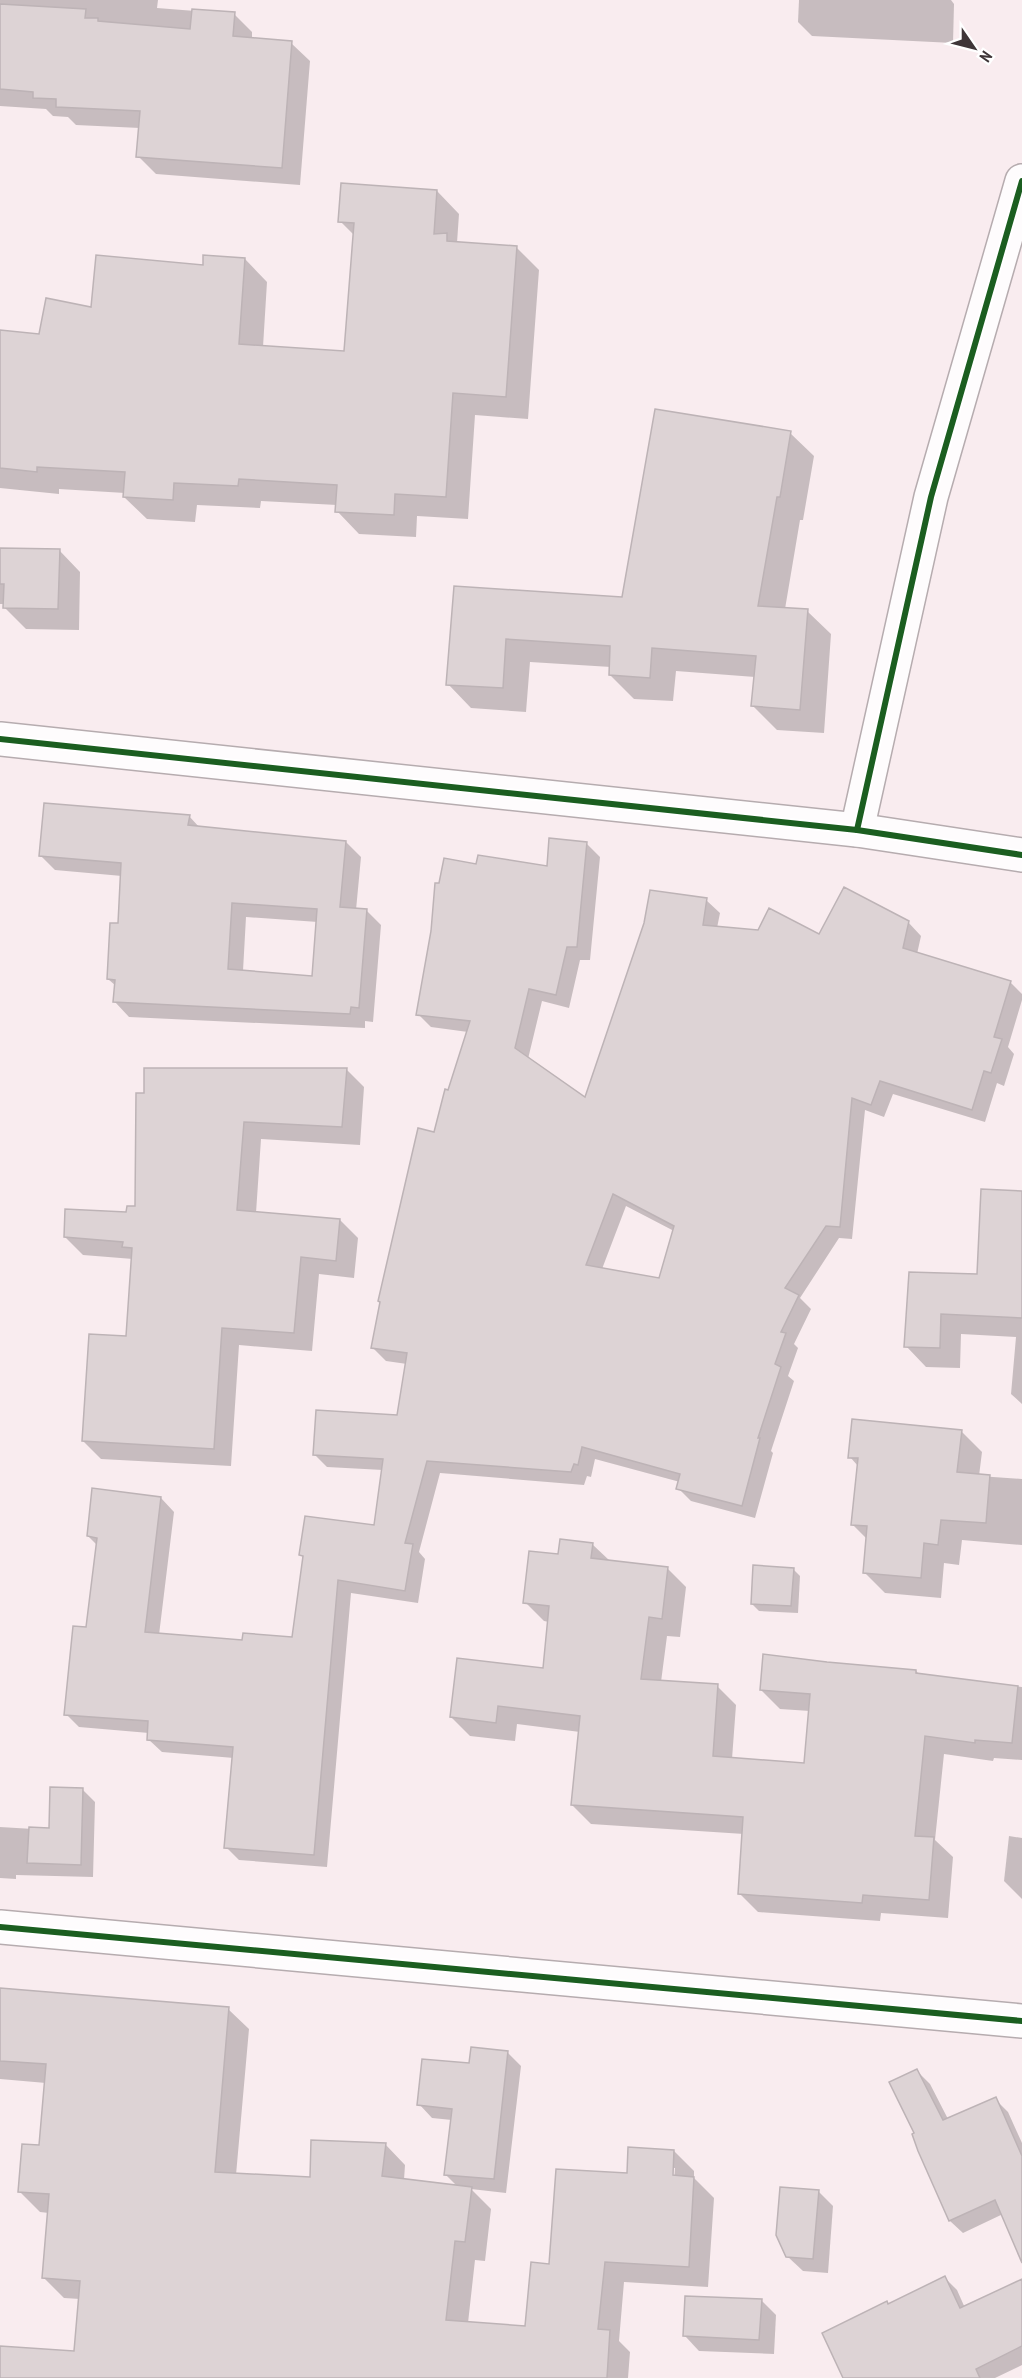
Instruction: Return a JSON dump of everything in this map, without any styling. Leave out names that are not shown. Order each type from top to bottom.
[{"type":"street","points":[[857,830],[931,497],[1022,181]]},
{"type":"street","points":[[0,739],[857,830],[1022,855]]},
{"type":"street","points":[[0,1927],[1022,2021]]},
{"type":"building","points":[[0,4],[86,9],[85,18],[98,18],[98,21],[190,29],[192,9],[235,12],[233,36],[292,41],[282,168],[136,157],[140,111],[56,107],[56,99],[33,98],[33,92],[0,89]]},
{"type":"building","points":[[341,183],[437,190],[434,234],[447,233],[447,241],[517,246],[506,397],[453,393],[446,497],[395,494],[394,515],[335,512],[337,485],[239,479],[238,486],[174,483],[173,500],[123,497],[125,472],[37,467],[37,472],[0,468],[0,330],[39,334],[46,298],[91,307],[96,255],[203,265],[203,255],[245,258],[239,344],[344,351],[354,223],[338,222]]},
{"type":"building","points":[[655,409],[791,431],[758,606],[808,609],[800,710],[751,706],[756,656],[652,648],[650,678],[609,675],[610,646],[506,639],[503,688],[446,685],[454,586],[622,597]]},
{"type":"building","points":[[0,548],[60,549],[58,609],[3,608],[4,584],[0,584]]},
{"type":"building","points":[[44,803],[190,815],[188,825],[346,841],[340,907],[367,909],[359,1008],[351,1007],[350,1014],[113,1002],[115,980],[107,979],[110,923],[118,923],[121,863],[39,856]],"holes":[[[232,903],[317,909],[312,976],[228,969]]]},
{"type":"building","points":[[549,838],[587,842],[577,947],[567,947],[556,995],[529,989],[515,1048],[585,1097],[644,923],[650,890],[707,898],[703,925],[758,930],[769,908],[819,934],[844,887],[909,921],[903,948],[1011,981],[994,1037],[1002,1039],[991,1073],[984,1071],[972,1110],[880,1081],[871,1105],[852,1098],[840,1227],[826,1226],[785,1288],[799,1295],[781,1332],[786,1333],[775,1364],[781,1367],[758,1438],[760,1438],[742,1506],[676,1489],[680,1474],[582,1447],[578,1465],[574,1464],[571,1472],[427,1461],[405,1543],[413,1544],[405,1591],[338,1580],[314,1855],[224,1848],[233,1747],[147,1740],[148,1721],[64,1715],[73,1626],[86,1627],[97,1538],[87,1536],[92,1488],[161,1497],[145,1632],[242,1640],[243,1633],[292,1637],[303,1556],[299,1555],[305,1516],[374,1525],[383,1459],[313,1455],[316,1410],[397,1415],[407,1353],[371,1348],[380,1302],[378,1301],[418,1128],[434,1132],[445,1089],[448,1090],[470,1021],[416,1015],[431,931],[435,883],[439,883],[444,858],[476,864],[478,855],[547,866]],"holes":[[[613,1194],[674,1226],[659,1278],[586,1265]]]},
{"type":"building","points":[[144,1068],[347,1068],[342,1127],[244,1122],[237,1210],[340,1219],[336,1261],[301,1257],[294,1333],[222,1328],[214,1449],[82,1441],[89,1334],[126,1336],[132,1248],[122,1247],[123,1242],[64,1237],[65,1209],[126,1212],[127,1206],[135,1206],[136,1093],[144,1093]]},
{"type":"building","points":[[981,1189],[1022,1191],[1022,1318],[941,1314],[940,1348],[904,1347],[909,1272],[977,1274]]},
{"type":"building","points":[[852,1419],[962,1430],[957,1472],[990,1475],[986,1523],[941,1520],[938,1545],[924,1543],[921,1578],[863,1573],[867,1526],[851,1525],[858,1458],[848,1458]]},
{"type":"building","points":[[560,1539],[593,1543],[591,1558],[668,1567],[662,1619],[649,1617],[641,1679],[718,1684],[713,1756],[804,1763],[810,1694],[760,1690],[763,1654],[916,1670],[916,1673],[1018,1686],[1012,1743],[975,1740],[975,1743],[925,1736],[915,1836],[934,1837],[929,1900],[863,1895],[862,1903],[738,1894],[743,1817],[571,1805],[580,1716],[498,1706],[496,1723],[450,1717],[457,1658],[543,1668],[549,1606],[523,1603],[529,1551],[558,1554]]},
{"type":"building","points":[[753,1565],[794,1568],[791,1606],[751,1604]]},
{"type":"building","points":[[50,1787],[83,1788],[81,1865],[27,1863],[29,1827],[49,1828]]},
{"type":"building","points":[[0,1988],[229,2007],[215,2172],[310,2177],[311,2140],[386,2143],[382,2176],[472,2187],[465,2242],[455,2241],[446,2320],[525,2326],[531,2262],[549,2264],[556,2169],[627,2173],[628,2147],[674,2150],[673,2175],[694,2177],[689,2267],[605,2262],[598,2329],[610,2330],[607,2378],[0,2378],[0,2346],[74,2351],[80,2281],[42,2278],[49,2194],[18,2192],[22,2144],[39,2145],[46,2064],[0,2061]]},
{"type":"building","points":[[471,2047],[508,2051],[494,2179],[444,2175],[452,2109],[417,2105],[422,2059],[469,2063]]},
{"type":"building","points":[[917,2069],[943,2120],[996,2097],[1022,2156],[1022,2263],[995,2200],[949,2221],[918,2151],[912,2134],[914,2133],[889,2082]]},
{"type":"building","points":[[780,2187],[819,2190],[813,2259],[786,2257],[776,2235]]},
{"type":"building","points":[[945,2276],[960,2308],[1022,2279],[1022,2346],[976,2369],[980,2378],[843,2378],[822,2333]]},
{"type":"building","points":[[685,2296],[762,2299],[759,2340],[683,2336]]},
{"type":"cycle path","points":[[857,830],[931,497],[1022,181]]},
{"type":"cycle path","points":[[0,739],[857,830],[1022,855]]},
{"type":"cycle path","points":[[0,1927],[1022,2021]]}]
